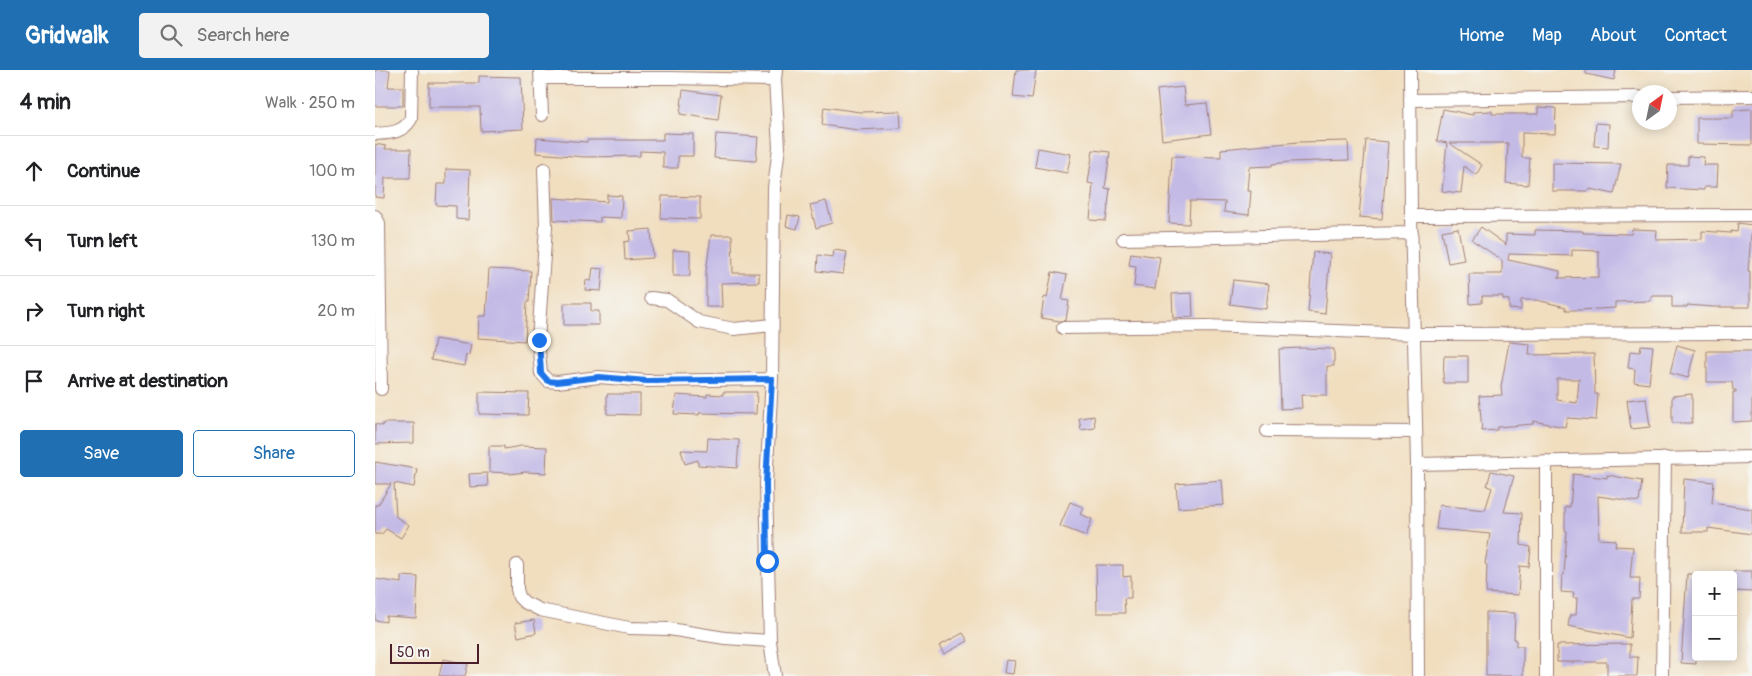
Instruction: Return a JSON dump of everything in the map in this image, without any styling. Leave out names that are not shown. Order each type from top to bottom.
[{"type":"street","points":[[375,134],[397,132],[408,124],[411,119],[412,70]]},
{"type":"street","points":[[1410,70],[1411,216],[1417,464],[1418,676]]},
{"type":"street","points":[[542,115],[540,74],[669,78],[776,75],[779,146],[774,188],[772,379],[766,483],[770,641],[775,676]]},
{"type":"street","points":[[1677,97],[1752,96]]},
{"type":"street","points":[[1411,100],[1632,97]]},
{"type":"street","points":[[544,169],[546,227],[539,340],[541,373],[548,381],[557,382],[599,377],[647,381],[772,379]]},
{"type":"street","points":[[1411,216],[1752,215]]},
{"type":"street","points":[[375,216],[379,223],[381,389]]},
{"type":"street","points":[[1123,239],[1412,233]]},
{"type":"street","points":[[651,298],[667,300],[699,322],[734,329],[772,325]]},
{"type":"street","points":[[1063,328],[1206,326],[1415,334],[1752,333]]},
{"type":"street","points":[[1267,431],[1416,432]]},
{"type":"street","points":[[1417,464],[1752,457]]},
{"type":"street","points":[[1662,676],[1665,458]]},
{"type":"street","points":[[1546,461],[1546,676]]},
{"type":"street","points":[[517,564],[517,590],[519,597],[523,602],[540,610],[629,628],[669,629],[725,638],[770,641]]},
{"type":"building","points":[[375,70],[390,70],[388,87],[403,87],[403,106],[375,106]]},
{"type":"building","points":[[1016,70],[1036,70],[1032,99],[1013,97]]},
{"type":"building","points":[[1586,70],[1616,70],[1614,80],[1586,74]]},
{"type":"building","points":[[479,76],[521,77],[523,129],[481,131],[480,107],[429,107],[429,83],[479,83]]},
{"type":"building","points":[[1183,87],[1185,105],[1207,103],[1211,134],[1162,140],[1157,90]]},
{"type":"building","points":[[683,90],[721,95],[718,120],[680,114]]},
{"type":"building","points":[[824,107],[860,112],[900,111],[901,128],[858,130],[822,125]]},
{"type":"building","points":[[1538,107],[1556,108],[1555,134],[1522,133],[1522,158],[1530,158],[1528,185],[1506,183],[1508,143],[1449,143],[1482,165],[1476,175],[1464,166],[1461,193],[1442,191],[1447,143],[1437,141],[1443,109],[1473,115],[1473,112],[1492,111],[1492,114],[1538,114]]},
{"type":"building","points":[[1752,109],[1752,145],[1697,144],[1697,118],[1733,118],[1733,110]]},
{"type":"building","points":[[1596,123],[1609,124],[1608,147],[1594,146]]},
{"type":"building","points":[[663,133],[693,134],[693,156],[678,156],[678,168],[663,168],[663,152],[640,151],[640,156],[585,157],[536,153],[537,138],[587,142],[587,140],[663,140]]},
{"type":"building","points":[[716,134],[758,137],[756,161],[714,158]]},
{"type":"building","points":[[1366,140],[1388,142],[1382,219],[1359,217]]},
{"type":"building","points":[[1348,141],[1349,160],[1289,162],[1272,164],[1272,166],[1249,167],[1247,191],[1251,191],[1249,215],[1224,212],[1225,202],[1190,201],[1189,224],[1169,223],[1172,156],[1221,157],[1221,149],[1299,142]]},
{"type":"building","points":[[375,144],[386,146],[385,149],[411,149],[410,178],[385,178],[384,198],[375,197]]},
{"type":"building","points":[[1038,148],[1071,154],[1067,173],[1035,167]]},
{"type":"building","points":[[1093,150],[1110,152],[1105,188],[1110,189],[1106,221],[1090,220],[1093,184],[1088,183]]},
{"type":"building","points":[[1688,156],[1704,157],[1703,165],[1718,165],[1717,187],[1704,187],[1704,190],[1667,188],[1668,165],[1688,165]]},
{"type":"building","points":[[1552,163],[1621,164],[1614,194],[1590,189],[1589,191],[1552,191]]},
{"type":"building","points":[[446,169],[470,170],[468,220],[456,219],[456,206],[436,205],[437,184],[446,184]]},
{"type":"building","points":[[607,195],[622,196],[621,218],[600,217],[600,222],[554,220],[553,198],[607,202]]},
{"type":"building","points":[[662,196],[700,197],[700,219],[661,218]]},
{"type":"building","points":[[826,201],[832,223],[816,228],[810,205]]},
{"type":"building","points":[[788,215],[800,217],[797,229],[786,226]]},
{"type":"building","points":[[1738,223],[1752,225],[1748,271],[1750,271],[1750,307],[1687,305],[1687,307],[1672,307],[1672,296],[1651,296],[1651,301],[1615,302],[1615,308],[1579,310],[1566,310],[1566,307],[1536,300],[1521,300],[1521,310],[1509,309],[1509,300],[1503,299],[1503,296],[1482,296],[1482,303],[1470,304],[1469,274],[1502,274],[1502,260],[1472,240],[1481,227],[1506,245],[1506,234],[1535,235],[1535,230],[1631,234],[1632,229],[1657,230],[1656,240],[1702,239],[1702,231],[1737,232]],"holes":[[[1572,250],[1599,251],[1599,277],[1559,278],[1560,271],[1508,260],[1509,254],[1572,256]]]},
{"type":"building","points":[[1458,228],[1464,260],[1448,263],[1442,231]]},
{"type":"building","points":[[651,229],[653,258],[625,260],[624,242],[630,241],[629,231]]},
{"type":"building","points":[[711,235],[732,235],[733,273],[759,273],[759,282],[721,283],[722,307],[706,307],[706,272]]},
{"type":"building","points":[[673,250],[690,251],[690,276],[673,276]]},
{"type":"building","points":[[834,250],[847,252],[843,274],[817,271],[818,255],[833,257]]},
{"type":"building","points":[[1313,252],[1330,254],[1325,314],[1308,312]]},
{"type":"building","points":[[1131,253],[1160,257],[1155,289],[1134,286],[1136,266],[1129,265]]},
{"type":"building","points":[[593,268],[603,269],[601,291],[585,290],[586,280],[591,281]]},
{"type":"building","points":[[489,269],[531,271],[525,341],[478,338],[479,316],[486,316]]},
{"type":"building","points":[[1052,272],[1067,275],[1062,300],[1069,301],[1066,320],[1041,318],[1044,297],[1047,298]]},
{"type":"building","points":[[1233,280],[1269,284],[1266,309],[1230,304]]},
{"type":"building","points":[[1192,293],[1193,317],[1173,318],[1172,294]]},
{"type":"building","points":[[564,303],[591,303],[591,311],[599,311],[599,325],[564,325]]},
{"type":"building","points":[[435,339],[471,345],[469,355],[466,355],[464,366],[431,360]]},
{"type":"building","points":[[1509,342],[1530,344],[1529,355],[1594,354],[1595,394],[1598,394],[1596,420],[1567,418],[1565,427],[1533,421],[1533,424],[1497,427],[1497,430],[1482,431],[1479,396],[1502,395],[1501,387]],"holes":[[[1557,379],[1579,379],[1577,403],[1557,400]]]},
{"type":"building","points":[[1641,345],[1653,346],[1649,384],[1634,382],[1635,369],[1628,368],[1630,351],[1640,352]]},
{"type":"building","points":[[1677,345],[1695,350],[1688,378],[1670,373]]},
{"type":"building","points":[[1279,349],[1334,349],[1334,366],[1327,366],[1327,395],[1301,395],[1302,408],[1281,409]]},
{"type":"building","points":[[1707,351],[1752,351],[1752,421],[1733,422],[1733,392],[1736,392],[1736,390],[1733,390],[1732,382],[1707,382]]},
{"type":"building","points":[[1444,356],[1468,356],[1468,383],[1443,383]]},
{"type":"building","points":[[479,392],[529,393],[528,415],[479,414]]},
{"type":"building","points":[[723,392],[757,392],[756,414],[674,414],[676,395],[707,397],[707,394],[723,395]]},
{"type":"building","points":[[607,394],[640,394],[640,415],[607,414]]},
{"type":"building","points":[[1692,394],[1692,423],[1672,423],[1672,396]]},
{"type":"building","points":[[1646,398],[1650,427],[1631,429],[1627,400]]},
{"type":"building","points":[[1094,416],[1095,428],[1081,430],[1079,418]]},
{"type":"building","points":[[383,423],[414,423],[414,443],[375,444],[375,424],[383,426]]},
{"type":"building","points":[[708,438],[739,440],[737,468],[698,465],[698,460],[685,464],[681,450],[707,451]]},
{"type":"building","points":[[489,446],[504,446],[504,449],[521,446],[547,447],[546,473],[525,472],[510,474],[489,472]]},
{"type":"building","points":[[375,462],[417,469],[414,487],[394,483],[396,517],[409,525],[401,538],[386,529],[382,534],[375,534],[375,505],[378,505],[391,484],[375,484]]},
{"type":"building","points":[[1491,471],[1514,476],[1504,512],[1522,513],[1521,545],[1531,547],[1529,567],[1520,566],[1518,595],[1486,593],[1487,565],[1485,564],[1490,534],[1436,529],[1439,505],[1485,510],[1492,488],[1487,486]]},
{"type":"building","points":[[487,473],[488,486],[470,487],[469,474]]},
{"type":"building","points":[[1573,474],[1607,478],[1607,475],[1642,481],[1639,502],[1598,496],[1599,539],[1616,540],[1615,546],[1633,547],[1630,578],[1640,578],[1639,599],[1632,599],[1630,638],[1568,626],[1570,615],[1576,615],[1577,598],[1573,598],[1574,593],[1561,592],[1567,531],[1565,531],[1565,507],[1570,507]]},
{"type":"building","points":[[1684,479],[1714,482],[1712,503],[1752,509],[1752,534],[1708,528],[1708,532],[1682,532]]},
{"type":"building","points":[[1222,480],[1224,505],[1178,508],[1176,484]]},
{"type":"building","points":[[1070,502],[1083,507],[1080,514],[1092,519],[1086,536],[1060,526]]},
{"type":"building","points":[[1096,565],[1123,565],[1123,577],[1131,576],[1131,598],[1124,598],[1125,613],[1097,613]]},
{"type":"building","points":[[1737,571],[1752,571],[1752,592],[1737,591]]},
{"type":"building","points":[[1687,574],[1692,574],[1692,661],[1696,661],[1696,664],[1681,663]]},
{"type":"building","points":[[401,576],[418,577],[416,618],[386,616],[386,622],[375,620],[375,579],[401,583]]},
{"type":"building","points":[[1486,612],[1515,613],[1514,639],[1516,639],[1516,646],[1523,646],[1523,676],[1486,676]]},
{"type":"building","points":[[534,620],[536,633],[518,637],[515,623]]},
{"type":"building","points":[[963,633],[968,641],[944,654],[939,646]]},
{"type":"building","points":[[1630,644],[1630,657],[1638,657],[1637,676],[1607,676],[1607,662],[1557,662],[1557,645]]},
{"type":"building","points":[[443,659],[468,664],[465,676],[439,676]]},
{"type":"building","points":[[1006,660],[1015,661],[1013,674],[1004,673]]},
{"type":"route","points":[[539,340],[541,373],[548,381],[557,382],[599,377],[647,381],[772,379],[766,483],[767,561]]}]
